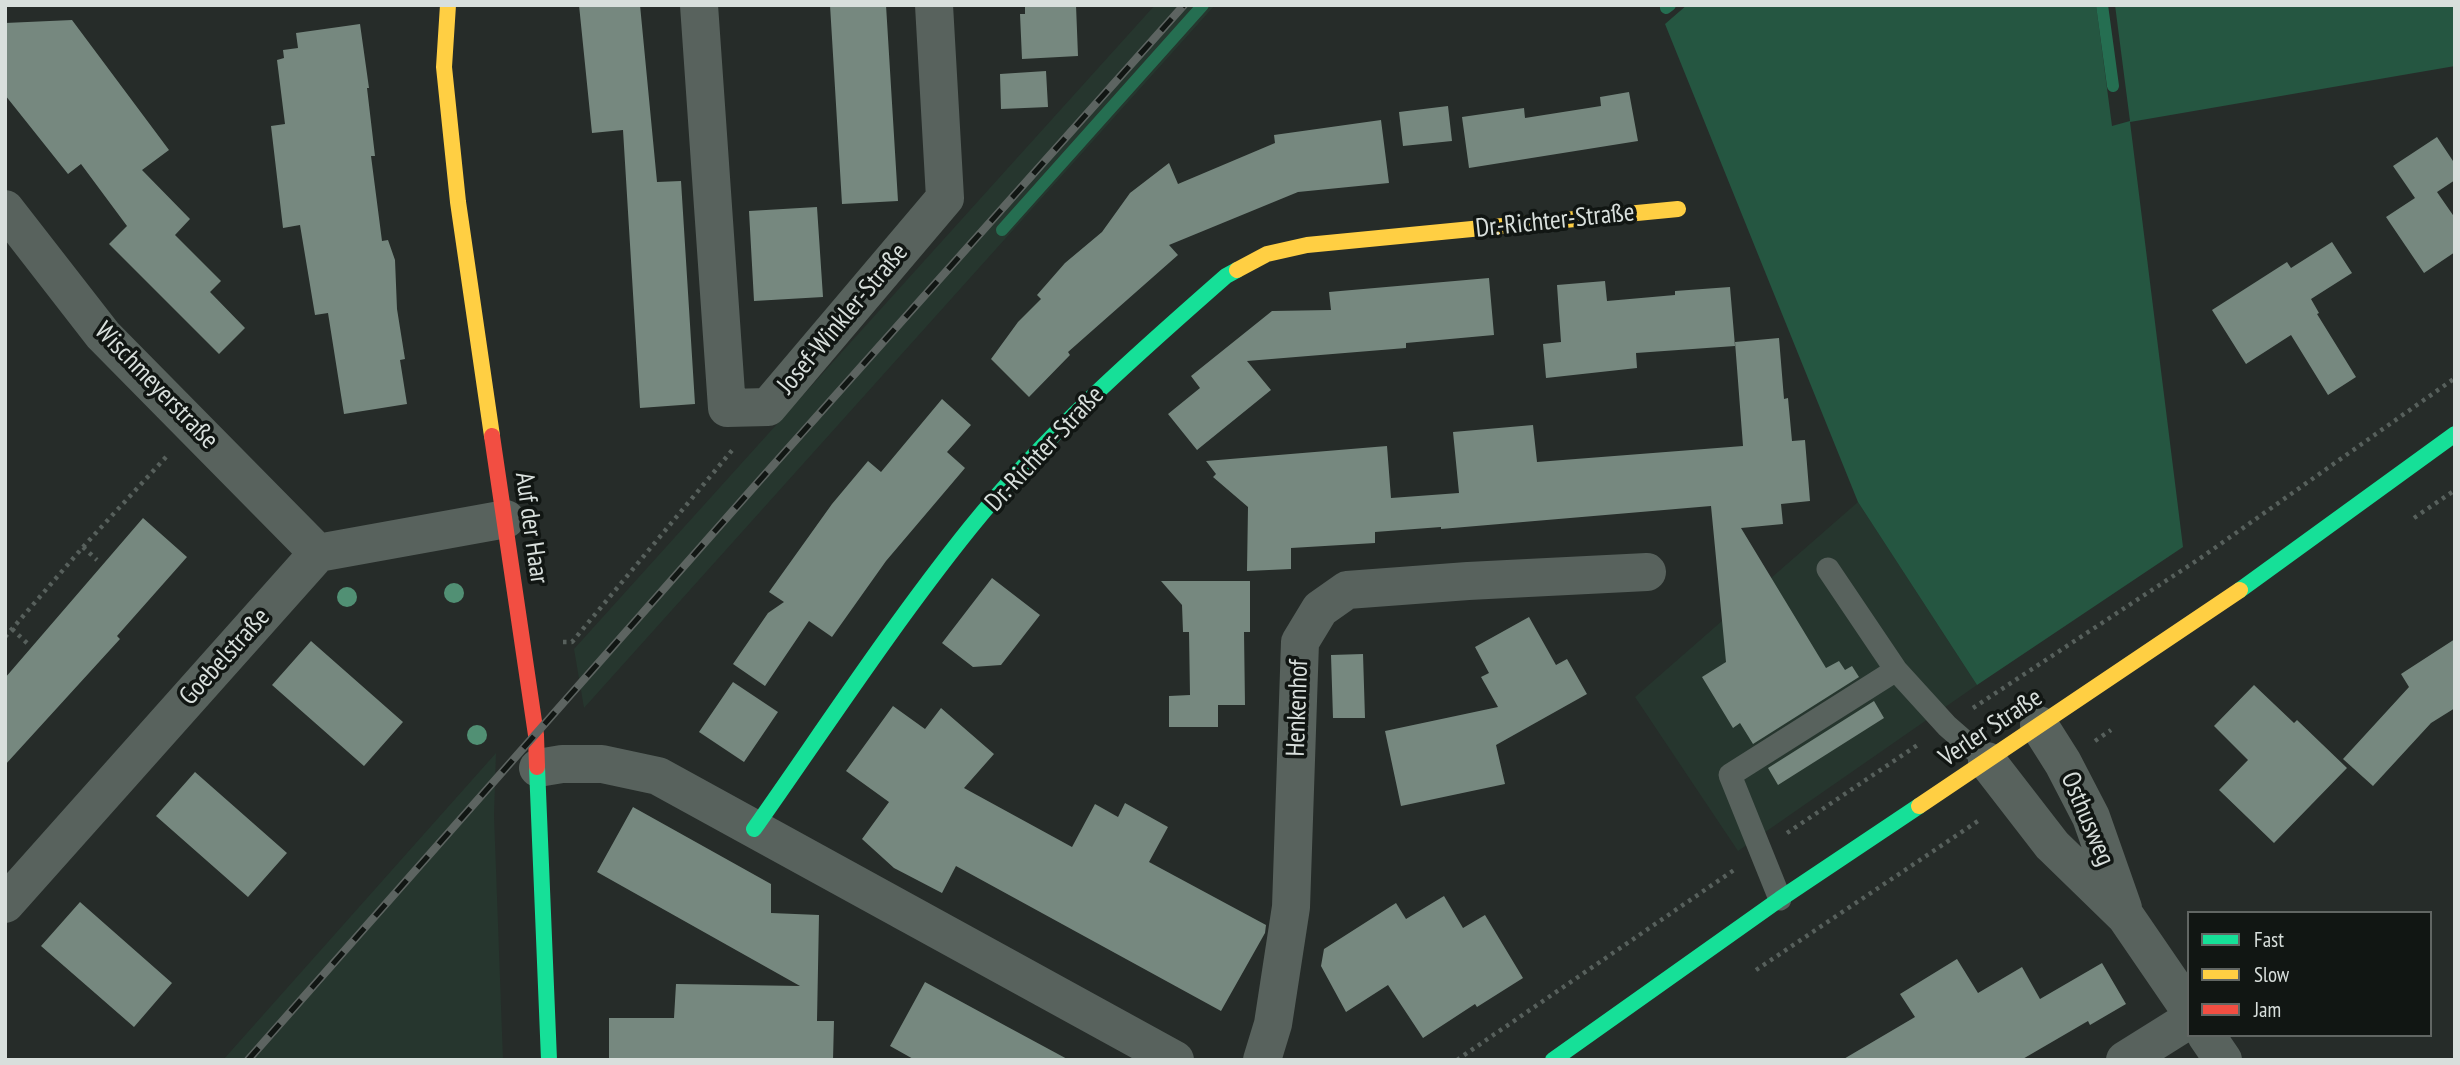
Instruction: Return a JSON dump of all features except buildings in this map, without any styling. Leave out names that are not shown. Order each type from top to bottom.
[{"type":"street","name":"Auf der Haar","points":[[448,5],[444,67],[458,202],[536,735],[549,1060]]},
{"type":"street","name":"Josef-Winkler-Straße","points":[[699,5],[727,408],[768,407],[945,198],[934,5]]},
{"type":"street","name":"Wischmeyerstraße","points":[[5,209],[103,335],[318,553]]},
{"type":"street","name":"Dr.-Richter-Straße","points":[[754,830],[893,630],[971,527],[1063,425],[1226,275],[1267,254],[1307,245],[1678,209]]},
{"type":"street","name":"Verler Straße","points":[[1553,1060],[1780,899],[2270,570],[2455,433]]},
{"type":"street","points":[[318,553],[506,520]]},
{"type":"street","name":"Goebelstraße","points":[[5,904],[318,553]]},
{"type":"street","name":"Henkenhof","points":[[1262,1060],[1273,1024],[1291,907],[1300,642],[1320,609],[1347,590],[1647,572]]},
{"type":"street","name":"Osthusweg","points":[[2039,725],[2067,770],[2091,817],[2126,917]]},
{"type":"street","name":"Osthusweg","points":[[1987,761],[2052,845],[2126,917],[2187,1006]]},
{"type":"street","points":[[538,768],[562,764],[601,764],[658,776],[1175,1060]]},
{"type":"street","points":[[2126,1060],[2187,1021]]},
{"type":"street","points":[[2207,1037],[2223,1060]]},
{"type":"lane","points":[[1828,569],[1896,670],[1947,726],[1987,761]]},
{"type":"lane","points":[[1780,899],[1730,775],[1896,670]]},
{"type":"path","points":[[560,643],[572,642],[768,407]]},
{"type":"path","points":[[5,637],[83,547],[194,427]]},
{"type":"path","points":[[83,547],[97,560]]},
{"type":"path","points":[[12,629],[27,643]]},
{"type":"shaded area","points":[[1155,5],[1215,5],[584,708],[574,649]]},
{"type":"shaded area","points":[[1858,502],[1977,685],[1738,851],[1635,697]]},
{"type":"shaded area","points":[[496,753],[494,815],[503,1060],[223,1060]]},
{"type":"green space","points":[[1687,5],[2096,5],[2112,126],[2130,121],[2115,5],[2455,5],[2455,66],[2130,122],[2183,547],[1977,685],[1858,502],[1665,24]]},
{"type":"waterway","points":[[1002,230],[1203,5]]},
{"type":"waterway","points":[[1666,8],[1670,5]]},
{"type":"waterway","points":[[2102,5],[2113,86]]},
{"type":"railway","points":[[248,1060],[1184,5]]},
{"type":"traffic: fast","points":[[754,829],[914,601],[999,494],[1092,397],[1226,276],[1237,270]]},
{"type":"traffic: fast","points":[[2240,590],[2455,434]]},
{"type":"traffic: fast","points":[[537,767],[549,1060]]},
{"type":"traffic: fast","points":[[1553,1060],[1780,899],[1919,806]]},
{"type":"traffic: slow","points":[[448,5],[444,67],[458,202],[492,436]]},
{"type":"traffic: slow","points":[[1237,270],[1267,254],[1307,245],[1678,209]]},
{"type":"traffic: slow","points":[[1919,806],[2240,590]]},
{"type":"traffic: jam","points":[[492,436],[536,735],[537,767]]}]
